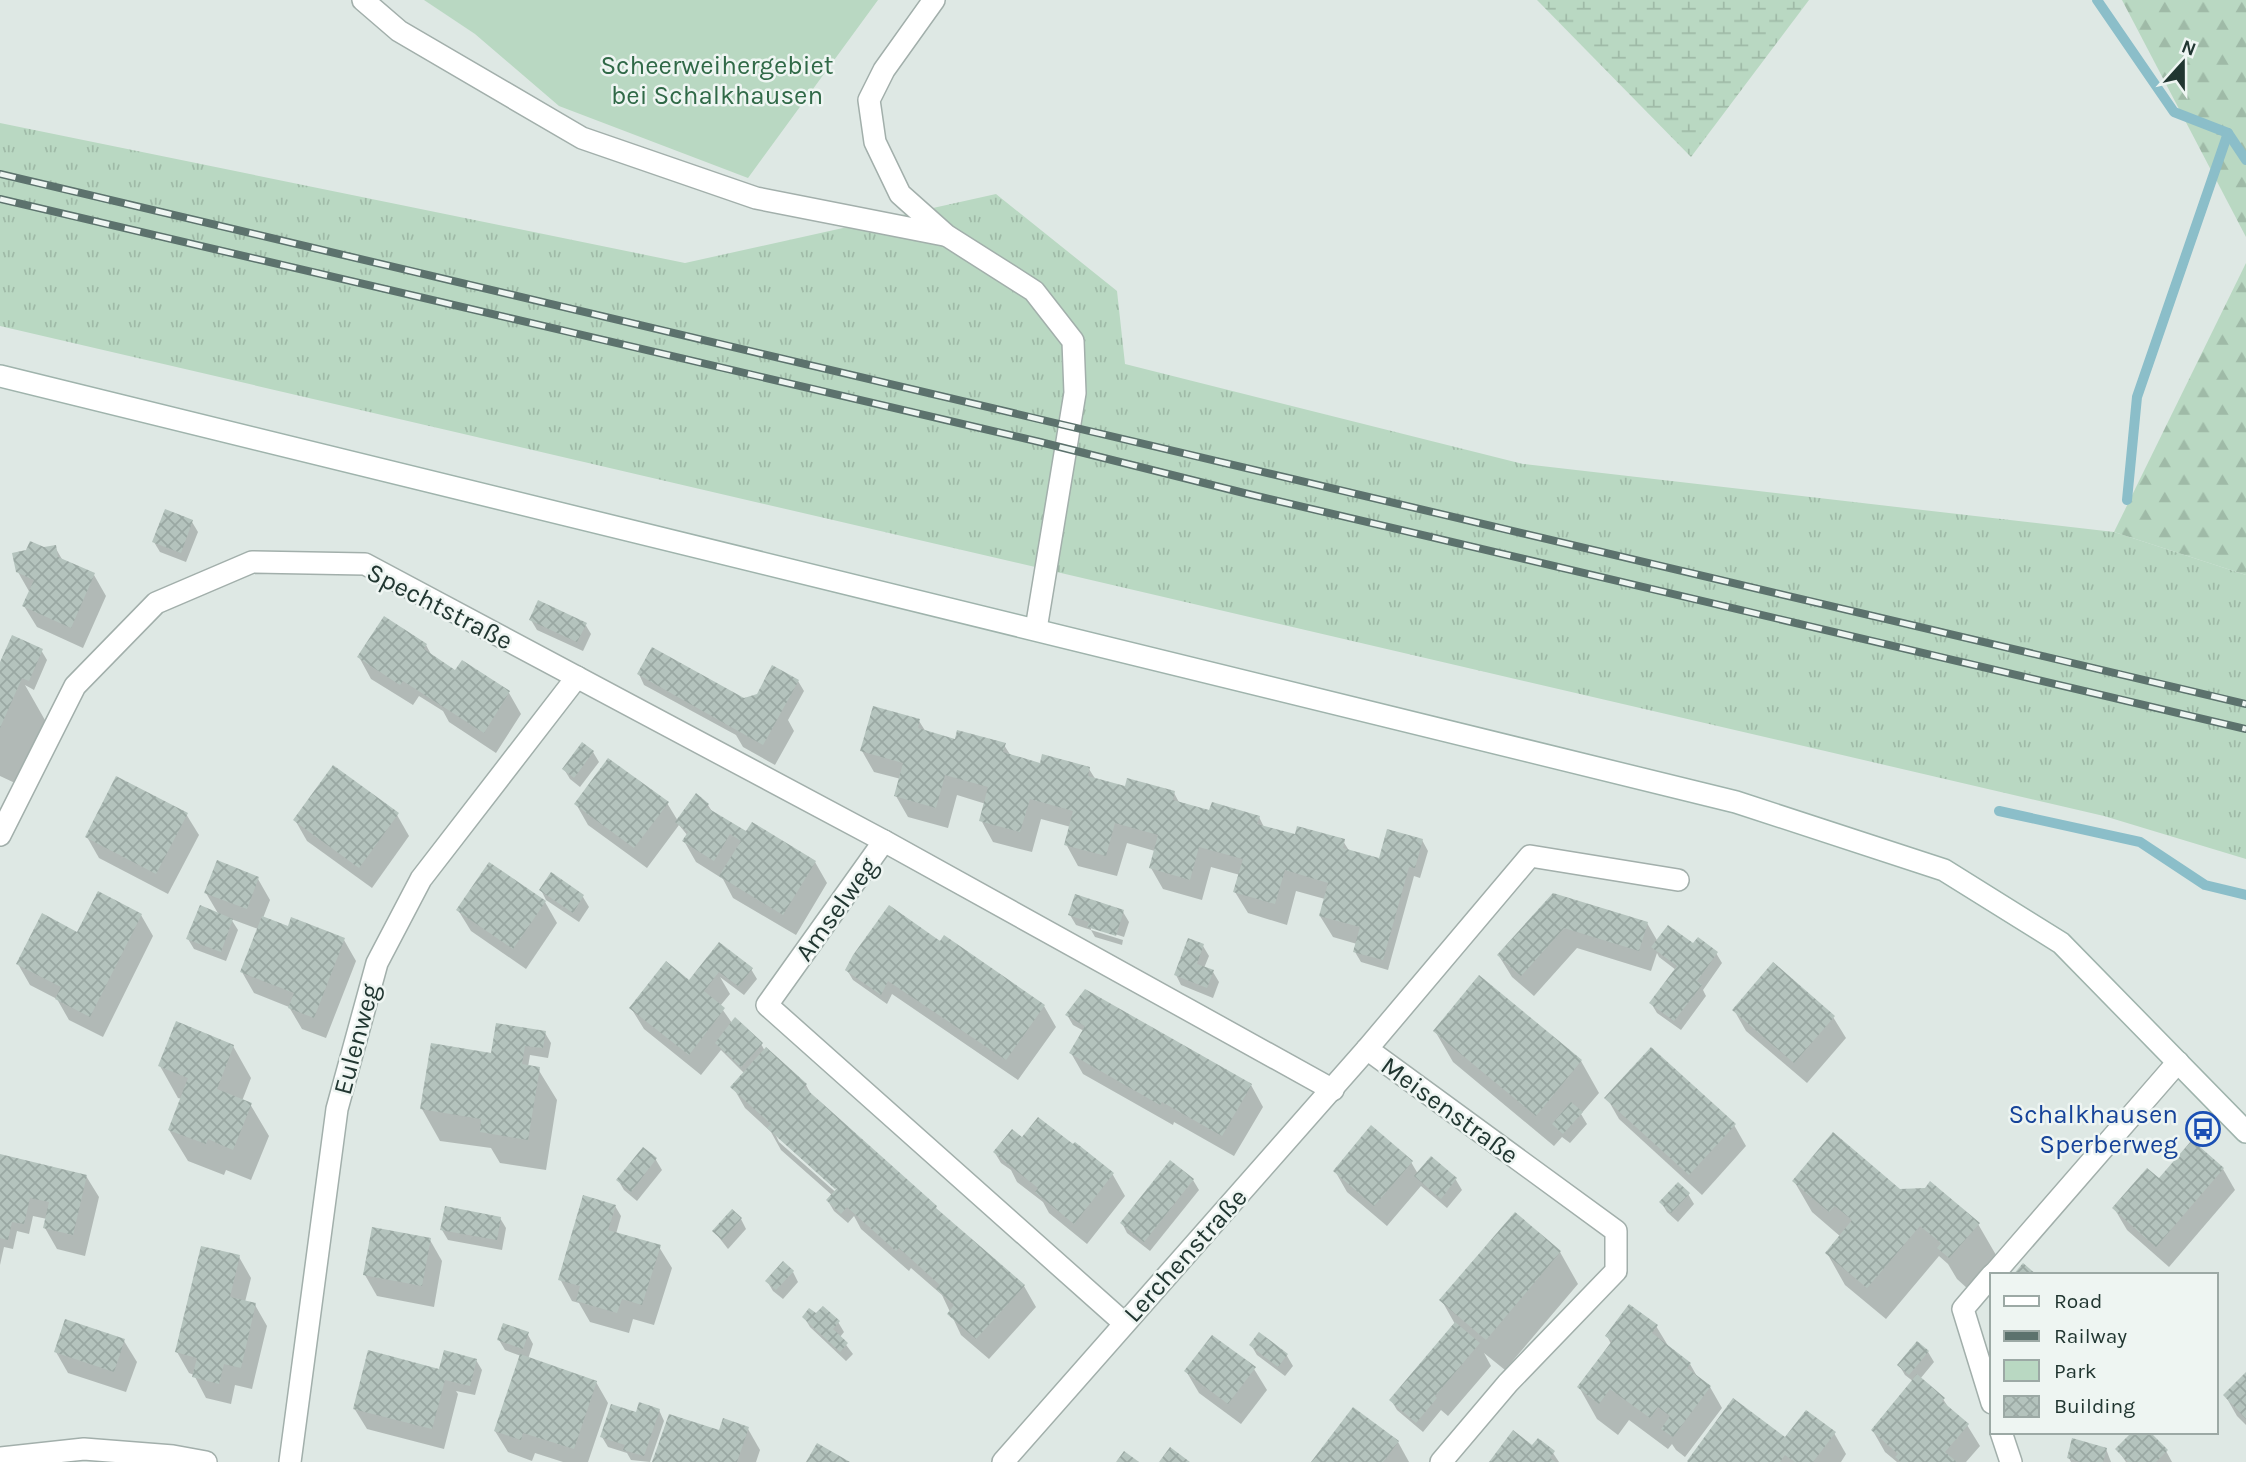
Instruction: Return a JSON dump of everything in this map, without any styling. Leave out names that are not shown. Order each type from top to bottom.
[{"type":"street","points":[[363,0],[398,31],[582,138],[756,198],[946,235]]},
{"type":"street","points":[[934,0],[884,70],[869,100],[875,142],[900,194],[946,235],[1034,291],[1073,341],[1075,393],[1036,629]]},
{"type":"street","points":[[0,376],[1736,802],[1944,870],[2061,943],[2246,1132]]},
{"type":"street","name":"Spechtstraße","points":[[0,835],[75,686],[156,603],[253,562],[365,564],[884,841]]},
{"type":"street","name":"Eulenweg","points":[[290,1462],[337,1109],[377,963],[421,879],[578,677]]},
{"type":"street","name":"Amselweg","points":[[1124,1323],[767,1005],[884,841],[1333,1090]]},
{"type":"street","name":"Meisenstraße","points":[[1441,1462],[1508,1383],[1616,1271],[1616,1231],[1367,1049],[1530,856],[1678,880]]},
{"type":"street","name":"Lerchenstraße","points":[[1003,1462],[1367,1049]]},
{"type":"street","points":[[1994,1273],[2178,1062]]},
{"type":"street","points":[[1990,1277],[1963,1309],[1990,1397]]},
{"type":"street","points":[[2002,1434],[2011,1462]]},
{"type":"street","points":[[0,1458],[83,1449],[173,1456],[206,1462]]},
{"type":"green space","name":"Scheerweihergebiet bei Schalkhausen","points":[[424,0],[878,0],[748,178],[559,106],[475,34]]},
{"type":"green space","points":[[1537,0],[1809,0],[1691,157]]},
{"type":"green space","points":[[2122,0],[2246,0],[2246,237]]},
{"type":"green space","points":[[0,123],[685,263],[996,194],[1117,291],[1125,364],[1523,464],[2114,532],[2246,575],[2246,859],[2104,816],[0,326]]},
{"type":"green space","points":[[2246,263],[2246,575],[2114,532]]},
{"type":"building","points":[[165,509],[193,520],[181,553],[152,542]]},
{"type":"building","points":[[30,541],[44,547],[56,545],[58,557],[95,573],[71,628],[22,606],[34,580],[16,572],[12,553],[26,550]]},
{"type":"building","points":[[538,600],[587,623],[577,642],[529,620]]},
{"type":"building","points":[[384,616],[427,644],[424,649],[455,670],[462,660],[510,691],[484,733],[403,681],[400,685],[357,657]]},
{"type":"building","points":[[12,635],[43,649],[29,681],[22,678],[0,728],[0,662]]},
{"type":"building","points":[[652,647],[744,698],[757,694],[772,665],[799,680],[763,745],[637,674]]},
{"type":"building","points":[[873,706],[920,719],[918,728],[955,739],[957,730],[1006,743],[1003,752],[1040,763],[1042,754],[1090,767],[1088,776],[1125,786],[1127,778],[1175,791],[1173,800],[1209,810],[1212,802],[1260,816],[1257,824],[1295,834],[1297,826],[1345,839],[1343,848],[1379,858],[1387,829],[1423,839],[1415,868],[1409,867],[1383,960],[1353,952],[1360,927],[1319,916],[1328,883],[1285,870],[1275,904],[1233,892],[1243,859],[1199,847],[1190,880],[1149,868],[1158,835],[1115,823],[1106,856],[1064,845],[1073,811],[1030,799],[1020,832],[979,821],[988,787],[945,775],[936,808],[894,796],[903,763],[860,751]]},
{"type":"building","points":[[582,742],[594,751],[574,778],[562,769]]},
{"type":"building","points":[[608,758],[669,802],[634,848],[574,804]]},
{"type":"building","points":[[333,765],[399,813],[359,868],[293,820]]},
{"type":"building","points":[[116,776],[188,813],[156,874],[85,837]]},
{"type":"building","points":[[696,793],[709,804],[706,807],[746,831],[752,822],[816,861],[783,915],[719,876],[741,841],[730,834],[714,861],[682,841],[688,832],[675,822]]},
{"type":"building","points":[[217,860],[259,877],[247,909],[204,893]]},
{"type":"building","points":[[489,862],[546,901],[513,949],[456,910]]},
{"type":"building","points":[[551,872],[584,895],[573,913],[539,890]]},
{"type":"building","points":[[98,891],[142,914],[90,1017],[55,999],[61,987],[16,964],[42,913],[77,932]]},
{"type":"building","points":[[1553,893],[1648,922],[1639,951],[1564,928],[1521,976],[1497,955]]},
{"type":"building","points":[[1075,894],[1124,910],[1116,936],[1087,927],[1089,922],[1068,915]]},
{"type":"building","points":[[200,905],[233,919],[221,952],[186,939]]},
{"type":"building","points":[[889,905],[940,941],[944,935],[1045,1005],[1006,1060],[888,981],[881,995],[845,970]]},
{"type":"building","points":[[262,916],[288,926],[291,917],[345,938],[314,1018],[288,1008],[294,993],[240,972]]},
{"type":"building","points":[[1668,925],[1693,943],[1698,937],[1718,952],[1697,981],[1702,985],[1674,1021],[1649,1003],[1677,966],[1651,947]]},
{"type":"building","points":[[1188,938],[1204,944],[1197,964],[1214,970],[1207,988],[1174,975]]},
{"type":"building","points":[[719,942],[753,968],[738,986],[719,972],[704,991],[725,1008],[689,1055],[629,1008],[666,961],[689,980]]},
{"type":"building","points":[[1773,962],[1835,1016],[1794,1063],[1732,1010]]},
{"type":"building","points":[[1479,975],[1582,1060],[1536,1116],[1433,1031]]},
{"type":"building","points":[[1085,989],[1252,1084],[1222,1136],[1162,1102],[1160,1105],[1069,1053],[1085,1026],[1065,1015]]},
{"type":"building","points":[[735,1017],[763,1043],[741,1067],[715,1043]]},
{"type":"building","points":[[176,1021],[234,1045],[217,1089],[252,1103],[233,1150],[208,1139],[206,1144],[168,1130],[188,1078],[158,1066]]},
{"type":"building","points":[[496,1023],[546,1031],[543,1048],[525,1046],[522,1064],[540,1067],[528,1140],[480,1132],[481,1119],[420,1109],[431,1043],[491,1053]]},
{"type":"building","points":[[766,1047],[807,1084],[804,1087],[1025,1285],[976,1339],[947,1314],[954,1305],[936,1289],[940,1285],[899,1248],[896,1251],[847,1207],[841,1214],[826,1200],[838,1187],[835,1189],[767,1128],[771,1124],[730,1087]]},
{"type":"building","points":[[1651,1047],[1736,1124],[1689,1175],[1604,1098]]},
{"type":"building","points":[[1571,1102],[1583,1112],[1563,1134],[1552,1124]]},
{"type":"building","points":[[1038,1117],[1114,1173],[1074,1224],[1035,1192],[1038,1188],[993,1152],[1012,1129],[1022,1137]]},
{"type":"building","points":[[1371,1125],[1413,1161],[1374,1206],[1333,1171]]},
{"type":"building","points":[[1833,1132],[1900,1189],[1925,1188],[1930,1181],[1980,1223],[1949,1258],[1937,1248],[1941,1243],[1920,1226],[1867,1288],[1825,1253],[1852,1220],[1835,1206],[1829,1212],[1792,1181]]},
{"type":"building","points":[[2192,1140],[2224,1168],[2156,1247],[2112,1208],[2147,1168],[2159,1178]]},
{"type":"building","points":[[643,1147],[657,1158],[631,1192],[616,1180]]},
{"type":"building","points":[[0,1154],[87,1175],[73,1235],[43,1228],[49,1202],[30,1198],[24,1224],[12,1222],[8,1240],[0,1238]]},
{"type":"building","points":[[1431,1156],[1457,1178],[1441,1199],[1414,1176]]},
{"type":"building","points":[[1170,1160],[1194,1179],[1144,1242],[1120,1223]]},
{"type":"building","points":[[1678,1182],[1690,1193],[1671,1213],[1659,1202]]},
{"type":"building","points":[[583,1195],[616,1205],[608,1230],[661,1245],[642,1305],[622,1299],[617,1313],[576,1301],[580,1286],[558,1280]]},
{"type":"building","points":[[445,1206],[501,1217],[497,1240],[440,1230]]},
{"type":"building","points":[[732,1209],[742,1218],[722,1240],[712,1231]]},
{"type":"building","points":[[1515,1212],[1561,1251],[1486,1340],[1439,1300]]},
{"type":"building","points":[[372,1227],[431,1238],[422,1286],[363,1275]]},
{"type":"building","points":[[201,1246],[240,1255],[230,1297],[256,1303],[241,1368],[224,1364],[219,1384],[192,1377],[197,1358],[175,1352]]},
{"type":"building","points":[[783,1261],[794,1271],[776,1290],[765,1281]]},
{"type":"building","points":[[2023,1263],[2035,1273],[2015,1273]]},
{"type":"building","points":[[1629,1304],[1658,1325],[1652,1333],[1691,1363],[1687,1368],[1711,1386],[1673,1437],[1661,1429],[1670,1416],[1658,1407],[1650,1418],[1610,1389],[1599,1404],[1577,1387],[1612,1341],[1605,1336]]},
{"type":"building","points":[[823,1306],[840,1321],[833,1329],[848,1343],[840,1352],[802,1317],[809,1308],[816,1313]]},
{"type":"building","points":[[65,1319],[125,1339],[114,1372],[54,1352]]},
{"type":"building","points":[[1455,1322],[1480,1343],[1416,1423],[1389,1400]]},
{"type":"building","points":[[503,1323],[529,1332],[523,1349],[497,1340]]},
{"type":"building","points":[[1259,1332],[1288,1354],[1278,1367],[1249,1345]]},
{"type":"building","points":[[1212,1335],[1256,1367],[1228,1404],[1184,1371]]},
{"type":"building","points":[[1917,1341],[1929,1351],[1909,1375],[1897,1365]]},
{"type":"building","points":[[368,1350],[439,1369],[444,1350],[477,1359],[470,1386],[445,1380],[432,1429],[353,1409]]},
{"type":"building","points":[[520,1354],[597,1381],[574,1449],[523,1433],[521,1440],[494,1431]]},
{"type":"building","points":[[2246,1372],[2246,1419],[2223,1395]]},
{"type":"building","points":[[1917,1374],[1945,1398],[1942,1401],[1969,1424],[1945,1452],[1957,1462],[1901,1462],[1895,1457],[1898,1454],[1871,1430]]},
{"type":"building","points":[[1733,1398],[1785,1437],[1806,1410],[1836,1432],[1813,1462],[1795,1462],[1785,1455],[1780,1462],[1688,1462]]},
{"type":"building","points":[[639,1402],[660,1409],[644,1456],[623,1450],[625,1445],[600,1437],[611,1404],[636,1412]]},
{"type":"building","points":[[1353,1407],[1399,1441],[1383,1462],[1311,1462]]},
{"type":"building","points":[[669,1414],[719,1430],[723,1418],[749,1427],[737,1462],[652,1462]]},
{"type":"building","points":[[1513,1430],[1532,1445],[1538,1438],[1555,1451],[1550,1458],[1556,1462],[1489,1462]]},
{"type":"building","points":[[2130,1434],[2152,1434],[2168,1450],[2156,1462],[2128,1462],[2115,1449]]},
{"type":"building","points":[[2072,1438],[2107,1448],[2103,1462],[2080,1462],[2067,1458]]},
{"type":"building","points":[[817,1443],[850,1462],[806,1462]]},
{"type":"building","points":[[1170,1447],[1190,1462],[1159,1462]]},
{"type":"building","points":[[1124,1451],[1139,1462],[1116,1462]]},
{"type":"waterway","points":[[2097,0],[2174,112],[2228,133],[2246,160]]},
{"type":"waterway","points":[[2127,500],[2137,397],[2228,133]]},
{"type":"waterway","points":[[1999,811],[2140,842],[2205,885],[2246,895]]},
{"type":"railway","points":[[0,174],[2246,704]]},
{"type":"railway","points":[[0,199],[1040,442],[1244,493],[2246,729]]},
{"type":"place","name":"Schalkhausen Sperberweg","points":[[2203,1129]]}]
